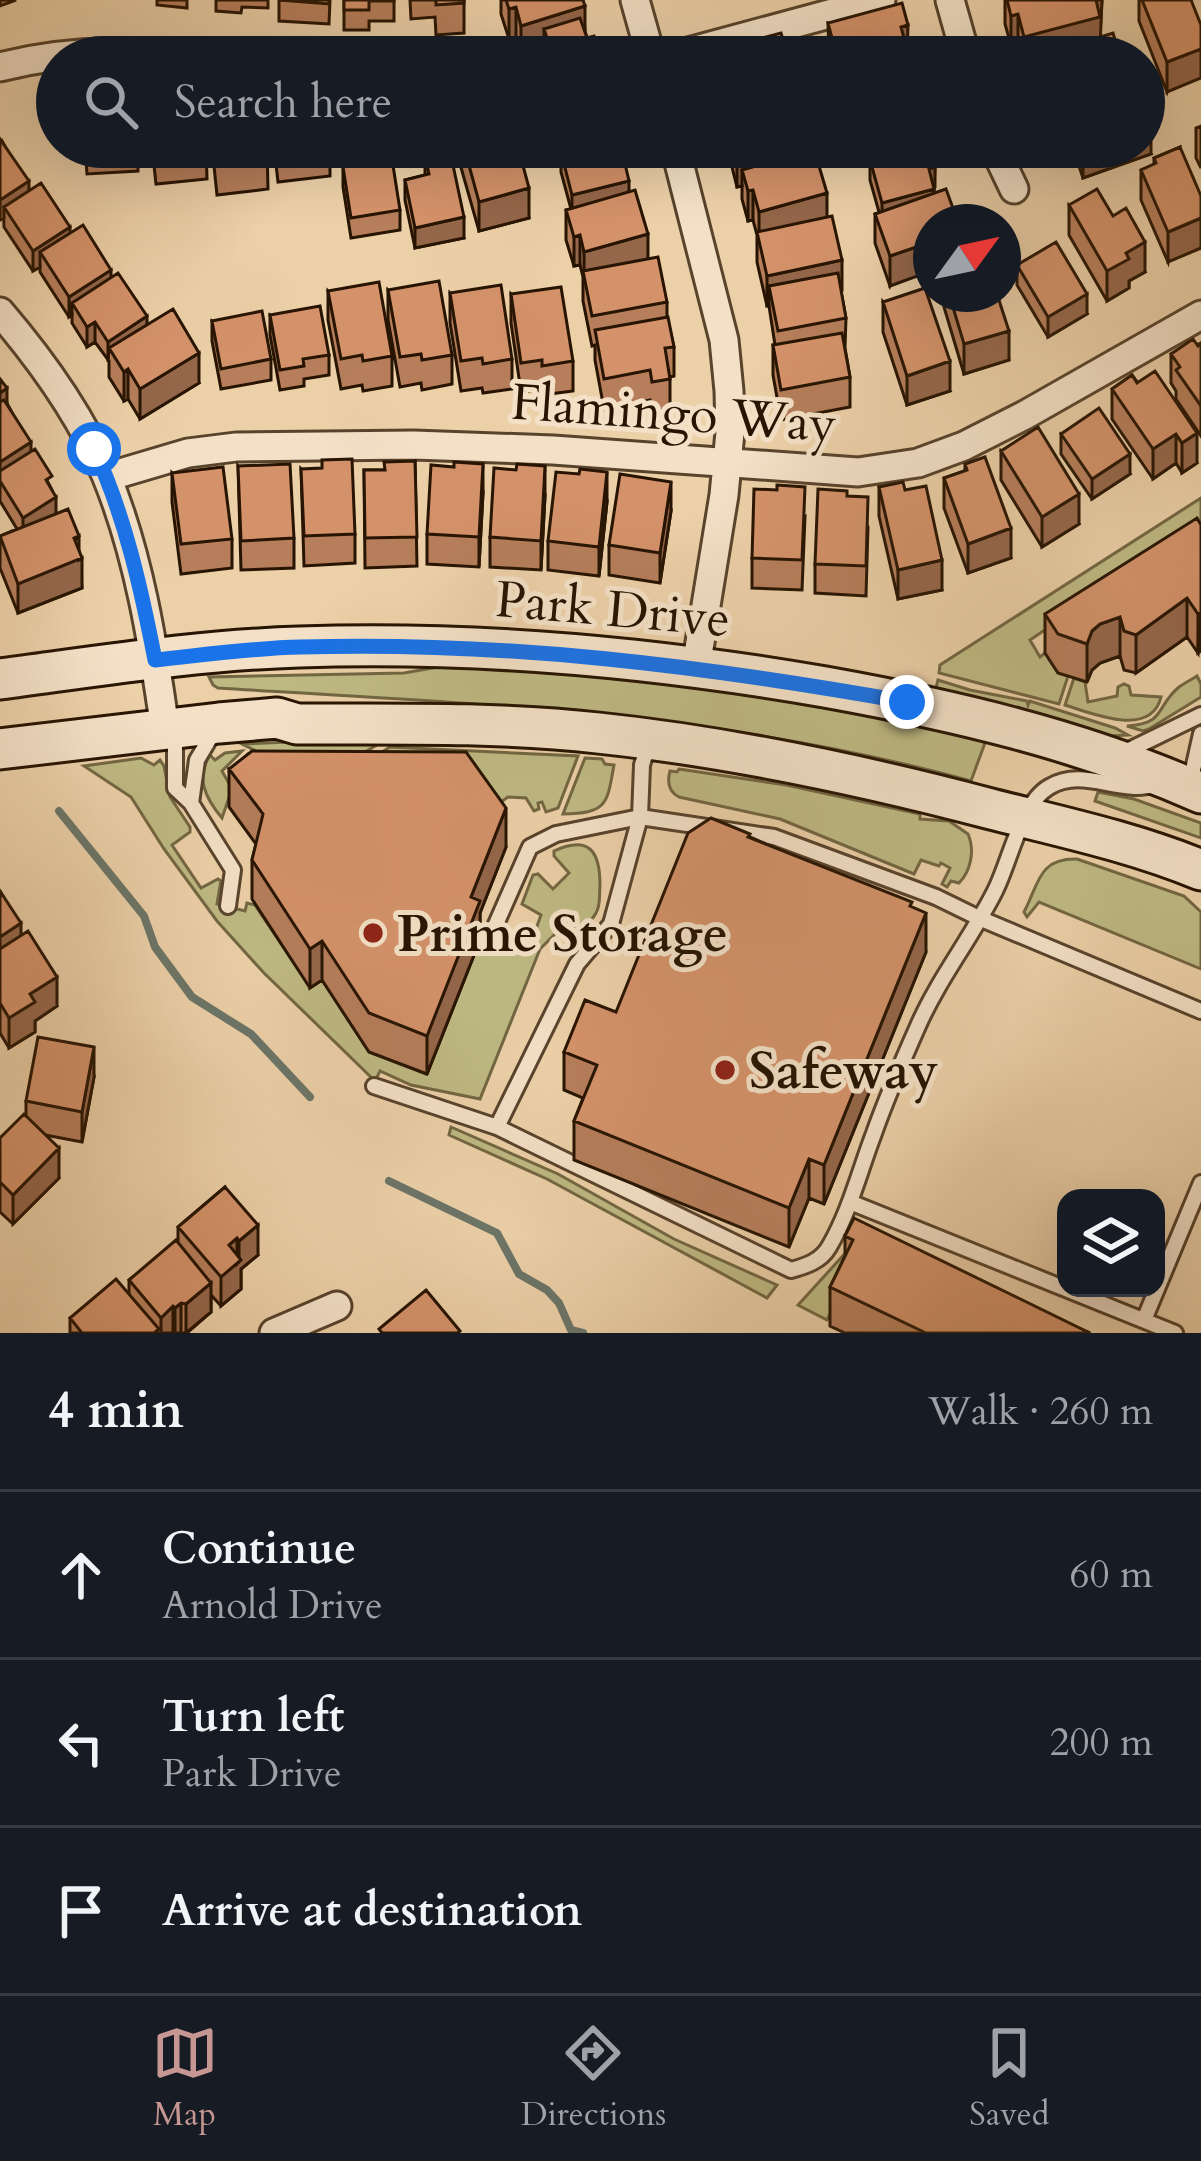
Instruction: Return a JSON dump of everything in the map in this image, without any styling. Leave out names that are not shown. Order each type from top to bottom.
[{"type":"main road","name":"Park Drive","points":[[0,679],[296,647],[418,646],[604,657],[696,667],[927,707],[1112,759],[1186,787]]},
{"type":"main road","points":[[0,749],[277,718],[297,724],[594,732],[748,754],[879,780],[1067,826],[1201,870]]},
{"type":"street","points":[[635,0],[645,36]]},
{"type":"street","points":[[748,36],[881,0]]},
{"type":"street","points":[[950,0],[960,36]]},
{"type":"street","points":[[0,67],[36,60]]},
{"type":"street","points":[[680,168],[724,340],[730,432],[696,667]]},
{"type":"street","points":[[1004,168],[1014,189]]},
{"type":"street","points":[[0,312],[57,384],[106,477],[128,541],[170,728]]},
{"type":"street","name":"Flamingo Way","points":[[106,477],[188,453],[236,447],[414,445],[858,472],[918,463],[964,446],[1201,315]]},
{"type":"street","points":[[274,1333],[337,1306]]},
{"type":"lane","points":[[1112,759],[1201,715]]},
{"type":"lane","points":[[191,803],[197,760],[219,723]]},
{"type":"lane","points":[[170,728],[175,788],[191,803],[233,870],[228,906]]},
{"type":"lane","points":[[374,1086],[497,1127],[791,1270],[821,1258],[850,1202],[921,1020],[996,891],[1025,817],[1044,789],[1062,780],[1084,778],[1141,789],[1186,787],[1201,734]]},
{"type":"lane","points":[[497,1127],[577,964],[611,924],[640,817],[642,766],[650,739]]},
{"type":"lane","points":[[493,931],[530,848],[556,834],[640,817],[774,837],[935,897],[1201,1011]]},
{"type":"lane","points":[[1144,1320],[1201,1183]]},
{"type":"lane","points":[[850,1202],[1174,1333]]},
{"type":"shaded area","points":[[1201,498],[1201,545],[1030,640],[1040,657],[1045,653],[1058,673],[1068,676],[1059,704],[939,673],[940,665]]},
{"type":"shaded area","points":[[486,662],[784,695],[986,740],[971,781],[878,758],[691,725],[503,706],[218,688],[209,677],[404,673]]},
{"type":"shaded area","points":[[1197,676],[1201,697],[1149,729],[1127,726],[1154,718],[1171,694]]},
{"type":"shaded area","points":[[1074,678],[1085,682],[1088,702],[1117,696],[1118,687],[1124,684],[1131,695],[1161,697],[1146,717],[1105,717],[1065,705]]},
{"type":"shaded area","points":[[938,680],[1028,705],[1030,701],[1128,735],[1110,736],[936,688]]},
{"type":"shaded area","points":[[380,743],[365,752],[260,753],[242,744]]},
{"type":"shaded area","points":[[390,747],[578,756],[558,808],[546,812],[542,802],[534,811],[526,798],[508,797],[491,809],[235,786],[229,772],[248,754],[254,759],[374,757]]},
{"type":"shaded area","points":[[242,751],[222,771],[232,789],[222,818],[204,788],[203,772],[210,755],[215,760]]},
{"type":"shaded area","points":[[141,758],[154,765],[160,760],[164,766],[170,797],[190,827],[172,845],[201,888],[218,879],[217,904],[245,911],[247,903],[255,905],[310,987],[322,980],[369,1052],[426,1074],[479,940],[473,930],[527,954],[541,915],[522,904],[533,875],[538,874],[553,889],[569,873],[554,851],[576,845],[595,855],[598,910],[577,935],[564,925],[540,949],[480,1099],[411,1085],[380,1071],[375,1081],[217,921],[131,797],[84,766]]},
{"type":"shaded area","points":[[585,758],[614,765],[606,798],[589,812],[563,814]]},
{"type":"shaded area","points":[[670,771],[786,785],[920,814],[920,819],[949,821],[968,834],[969,866],[959,883],[951,881],[947,887],[942,884],[950,868],[941,863],[921,860],[914,874],[780,819],[679,797],[669,779]]},
{"type":"shaded area","points":[[1098,792],[1134,799],[1201,823],[1201,838],[1095,801]]},
{"type":"shaded area","points":[[1077,859],[1184,896],[1201,912],[1201,969],[1039,902],[1027,917],[1024,912],[1047,868]]},
{"type":"shaded area","points":[[451,1127],[558,1174],[674,1239],[777,1285],[767,1298],[547,1179],[449,1135]]},
{"type":"shaded area","points":[[850,1248],[848,1276],[827,1320],[798,1305]]},
{"type":"building","points":[[279,0],[329,0],[329,4]]},
{"type":"building","points":[[344,0],[394,1],[369,1],[369,10],[344,10]]},
{"type":"building","points":[[436,0],[464,0],[464,3],[436,5]]},
{"type":"building","points":[[506,0],[583,0],[585,6],[521,26],[516,7],[509,9]]},
{"type":"building","points":[[1007,0],[1096,0],[1100,17],[1024,36],[1018,14],[1011,16]]},
{"type":"building","points":[[1142,0],[1191,0],[1201,25],[1201,49],[1167,62],[1165,36],[1157,36]]},
{"type":"building","points":[[902,3],[908,25],[901,27],[903,36],[831,36],[828,23]]},
{"type":"building","points":[[580,18],[586,36],[546,36],[544,29]]},
{"type":"building","points":[[0,139],[29,181],[0,200]]},
{"type":"building","points":[[1180,147],[1201,196],[1201,218],[1168,232],[1141,170],[1165,168],[1165,153]]},
{"type":"building","points":[[343,168],[393,168],[400,210],[351,218]]},
{"type":"building","points":[[428,168],[454,168],[464,217],[415,228],[405,180],[429,174]]},
{"type":"building","points":[[470,168],[524,168],[529,188],[479,202]]},
{"type":"building","points":[[565,168],[626,168],[629,181],[572,195]]},
{"type":"building","points":[[820,168],[827,193],[759,212],[742,170]]},
{"type":"building","points":[[872,168],[932,168],[934,189],[882,203]]},
{"type":"building","points":[[41,183],[70,227],[33,251],[4,207]]},
{"type":"building","points":[[946,189],[951,204],[913,204],[913,248],[890,256],[875,214]]},
{"type":"building","points":[[1097,189],[1113,216],[1126,208],[1145,242],[1126,253],[1129,259],[1107,271],[1069,205]]},
{"type":"building","points":[[635,190],[648,234],[584,252],[566,210]]},
{"type":"building","points":[[832,216],[842,260],[767,276],[757,232]]},
{"type":"building","points":[[83,225],[111,270],[69,297],[40,252]]},
{"type":"building","points":[[1056,242],[1087,294],[1048,317],[1021,272],[1021,263]]},
{"type":"building","points":[[658,257],[667,302],[592,316],[583,271]]},
{"type":"building","points":[[118,273],[147,316],[108,342],[95,322],[87,327],[72,303]]},
{"type":"building","points":[[838,273],[846,318],[778,331],[769,286]]},
{"type":"building","points":[[439,281],[452,355],[422,360],[421,354],[400,357],[388,290]]},
{"type":"building","points":[[379,282],[392,356],[341,359],[328,291]]},
{"type":"building","points":[[501,285],[512,359],[483,364],[482,358],[461,361],[450,293]]},
{"type":"building","points":[[561,287],[573,361],[542,366],[542,360],[521,363],[511,294]]},
{"type":"building","points":[[913,292],[913,312],[933,312],[950,361],[907,376],[883,302]]},
{"type":"building","points":[[320,306],[329,355],[303,359],[304,366],[280,370],[270,315]]},
{"type":"building","points":[[173,309],[199,353],[140,389],[109,348]]},
{"type":"building","points":[[262,311],[271,359],[221,369],[212,321]]},
{"type":"building","points":[[954,312],[1003,312],[1009,331],[964,344]]},
{"type":"building","points":[[668,317],[674,347],[665,348],[670,379],[652,382],[650,370],[604,379],[595,330]]},
{"type":"building","points":[[842,333],[850,377],[781,390],[773,345]]},
{"type":"building","points":[[1193,339],[1198,346],[1201,343],[1201,406],[1176,370],[1180,367],[1171,354]]},
{"type":"building","points":[[1155,371],[1197,433],[1182,443],[1176,434],[1153,449],[1112,389],[1132,375],[1137,383]]},
{"type":"building","points":[[4,400],[31,442],[0,462],[0,402]]},
{"type":"building","points":[[1099,408],[1130,454],[1092,479],[1061,434]]},
{"type":"building","points":[[1038,427],[1079,494],[1042,517],[1001,451]]},
{"type":"building","points":[[35,449],[52,476],[46,480],[56,497],[23,518],[0,481],[0,471]]},
{"type":"building","points":[[985,457],[1011,528],[968,544],[944,478]]},
{"type":"building","points":[[352,459],[355,534],[304,536],[301,469],[322,468],[322,460]]},
{"type":"building","points":[[415,461],[417,537],[365,538],[364,470],[385,470],[384,462]]},
{"type":"building","points":[[454,462],[483,464],[479,537],[427,534],[431,465],[454,467]]},
{"type":"building","points":[[290,464],[294,538],[241,541],[238,466]]},
{"type":"building","points":[[517,464],[545,466],[541,541],[490,537],[494,468],[516,470]]},
{"type":"building","points":[[223,467],[232,539],[181,544],[172,473]]},
{"type":"building","points":[[580,469],[607,472],[599,547],[548,541],[556,472],[579,474]]},
{"type":"building","points":[[620,474],[671,482],[660,553],[609,545]]},
{"type":"building","points":[[903,482],[905,490],[926,486],[942,560],[898,570],[879,487]]},
{"type":"building","points":[[777,485],[805,487],[802,560],[752,558],[754,489],[777,490]]},
{"type":"building","points":[[818,489],[868,497],[866,566],[815,564]]},
{"type":"building","points":[[68,509],[82,558],[18,584],[0,536]]},
{"type":"building","points":[[1197,518],[1201,525],[1201,612],[1187,598],[1136,635],[1124,631],[1120,617],[1100,624],[1087,644],[1058,634],[1045,614]]},
{"type":"building","name":"Prime Storage","points":[[252,751],[466,752],[506,808],[471,897],[480,901],[427,1036],[369,1013],[322,941],[310,949],[252,860],[263,814],[229,769]]},
{"type":"building","name":"Safeway","points":[[711,818],[912,902],[910,906],[926,913],[824,1165],[809,1159],[789,1208],[574,1121],[597,1065],[564,1052],[585,1000],[616,1012],[688,833]]},
{"type":"building","points":[[0,891],[21,923],[0,937]]},
{"type":"building","points":[[28,931],[57,977],[30,994],[35,1002],[9,1018],[0,1003],[0,949]]},
{"type":"building","points":[[38,1037],[94,1047],[82,1112],[26,1101]]},
{"type":"building","points":[[24,1114],[59,1148],[13,1195],[0,1182],[0,1138]]},
{"type":"building","points":[[225,1187],[258,1225],[229,1245],[241,1260],[221,1277],[178,1227]]},
{"type":"building","points":[[854,1218],[1090,1333],[926,1333],[830,1287],[853,1240],[845,1236]]},
{"type":"building","points":[[176,1240],[211,1283],[161,1318],[129,1280]]},
{"type":"building","points":[[116,1279],[159,1329],[154,1333],[82,1333],[70,1318]]},
{"type":"building","points":[[426,1290],[460,1331],[382,1333],[379,1329]]},
{"type":"waterway","points":[[59,811],[144,916],[155,947],[192,997],[251,1034],[310,1097]]},
{"type":"waterway","points":[[389,1181],[497,1233],[519,1274],[547,1290],[559,1303],[571,1330],[583,1333]]},
{"type":"place","name":"Prime Storage","points":[[373,933]]},
{"type":"place","name":"Safeway","points":[[725,1070]]},
{"type":"route","points":[[94,449],[128,541],[155,660],[296,647],[469,648],[696,667],[907,702]]}]
